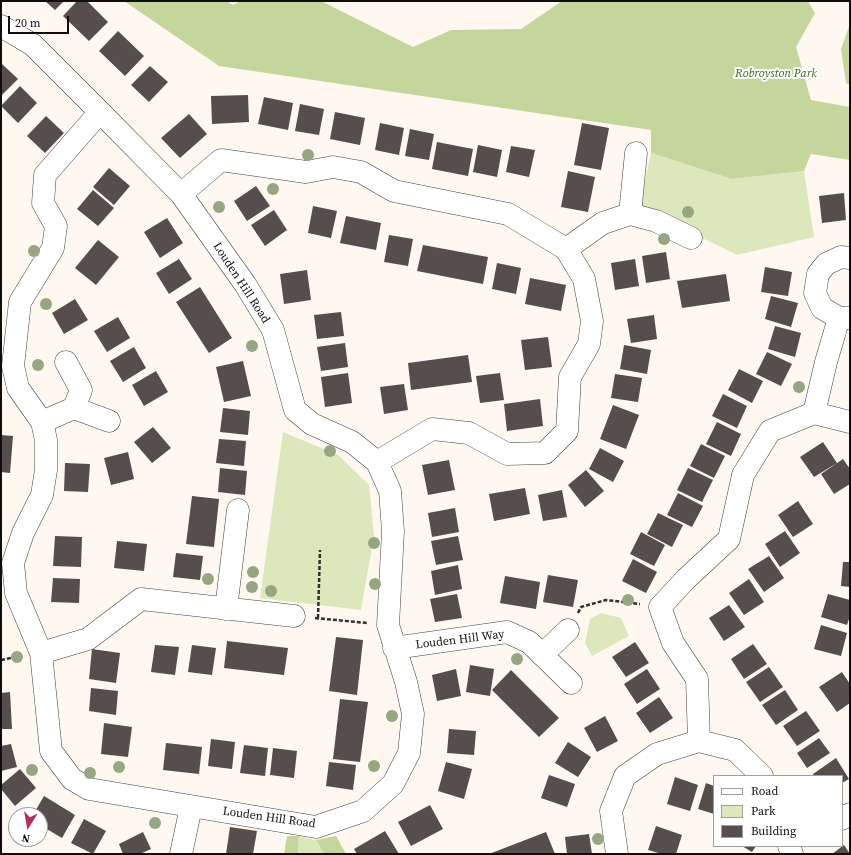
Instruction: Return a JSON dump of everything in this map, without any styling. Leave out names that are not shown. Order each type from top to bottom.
[{"type":"street","name":"Louden Hill Road","points":[[2,27],[33,44],[100,112],[180,194],[245,284],[272,330],[295,410],[312,424],[352,442],[377,462],[390,491],[393,531],[388,625],[394,648],[406,682],[413,714],[409,753],[393,784],[363,811],[316,826],[191,807],[89,789],[72,779],[51,750],[41,653],[16,593],[13,563],[23,533],[42,495],[46,470],[46,440],[42,422],[18,388],[13,366],[20,302],[53,248],[56,226],[43,203],[45,175],[100,112]]},
{"type":"street","points":[[630,214],[636,153]]},
{"type":"street","points":[[180,194],[221,160],[306,172],[333,167],[361,172],[394,191],[508,214],[566,249],[584,279],[592,321],[589,344],[570,377],[567,431],[545,453],[507,454],[469,434],[432,429],[377,462]]},
{"type":"street","points":[[566,249],[603,223],[630,214],[656,221],[690,238]]},
{"type":"street","points":[[814,413],[826,362],[844,318],[822,308],[815,293],[818,274],[826,264],[833,259],[841,257],[850,258]]},
{"type":"street","points":[[66,362],[81,390],[74,408]]},
{"type":"street","points":[[42,422],[74,408],[109,421]]},
{"type":"street","points":[[699,741],[697,679],[673,643],[660,607],[686,579],[729,539],[743,475],[770,431],[814,413],[850,422]]},
{"type":"street","points":[[226,609],[238,510]]},
{"type":"street","points":[[41,653],[88,639],[141,599],[294,616]]},
{"type":"street","points":[[542,655],[568,630]]},
{"type":"street","name":"Louden Hill Way","points":[[394,648],[507,632],[528,642],[571,683]]},
{"type":"street","points":[[617,854],[611,810],[625,776],[657,754],[699,741],[735,750],[761,775]]},
{"type":"street","points":[[181,854],[191,807]]},
{"type":"path","points":[[318,618],[320,550]]},
{"type":"path","points":[[568,630],[581,607],[606,600],[660,607]]},
{"type":"path","points":[[294,616],[388,625]]},
{"type":"green space","name":"Robroyston Park","points":[[124,1],[226,1],[233,5],[240,1],[321,1],[413,47],[451,30],[521,29],[562,1],[808,1],[815,13],[796,47],[811,100],[850,107],[850,160],[811,154],[804,171],[732,179],[651,153],[651,130],[219,66]]},
{"type":"green space","points":[[850,24],[850,85],[846,83],[841,49]]},
{"type":"green space","points":[[651,153],[732,179],[804,171],[814,237],[737,255],[639,207]]},
{"type":"green space","points":[[283,432],[338,455],[369,485],[374,536],[361,610],[260,598]]},
{"type":"green space","points":[[601,613],[621,618],[629,636],[592,656],[585,643],[590,619]]},
{"type":"green space","points":[[287,836],[299,836],[298,854],[284,854]]},
{"type":"green space","points":[[299,836],[316,840],[324,854],[298,854]]},
{"type":"green space","points":[[336,836],[346,854],[324,854],[316,840]]},
{"type":"building","points":[[45,1],[64,1],[55,10]]},
{"type":"building","points":[[77,1],[87,1],[108,22],[89,41],[63,16]]},
{"type":"building","points":[[118,31],[144,56],[125,76],[99,51]]},
{"type":"building","points":[[1,63],[18,79],[1,96]]},
{"type":"building","points":[[150,66],[168,82],[149,102],[131,85]]},
{"type":"building","points":[[20,86],[37,103],[18,123],[1,106]]},
{"type":"building","points":[[248,95],[249,122],[212,124],[211,96]]},
{"type":"building","points":[[264,97],[293,103],[288,130],[258,124]]},
{"type":"building","points":[[300,104],[324,109],[319,135],[295,131]]},
{"type":"building","points":[[335,112],[365,118],[360,145],[330,139]]},
{"type":"building","points":[[189,114],[207,134],[180,158],[161,138]]},
{"type":"building","points":[[46,116],[64,133],[45,153],[27,136]]},
{"type":"building","points":[[380,123],[404,128],[399,155],[375,150]]},
{"type":"building","points":[[582,123],[609,128],[601,170],[574,165]]},
{"type":"building","points":[[410,129],[434,134],[429,160],[405,156]]},
{"type":"building","points":[[437,142],[473,149],[468,176],[432,169]]},
{"type":"building","points":[[478,145],[502,150],[497,177],[473,172]]},
{"type":"building","points":[[511,146],[535,150],[529,177],[506,172]]},
{"type":"building","points":[[109,168],[130,186],[114,205],[93,187]]},
{"type":"building","points":[[568,171],[595,177],[588,212],[561,207]]},
{"type":"building","points":[[256,186],[270,206],[247,221],[234,201]]},
{"type":"building","points":[[93,190],[114,208],[98,226],[77,209]]},
{"type":"building","points":[[844,193],[846,220],[822,223],[819,196]]},
{"type":"building","points":[[313,206],[337,211],[331,238],[308,233]]},
{"type":"building","points":[[274,210],[287,230],[265,246],[251,225]]},
{"type":"building","points":[[346,216],[381,223],[376,250],[340,243]]},
{"type":"building","points":[[167,218],[183,243],[160,258],[144,232]]},
{"type":"building","points":[[389,235],[413,239],[408,266],[384,262]]},
{"type":"building","points":[[98,240],[119,257],[96,285],[75,268]]},
{"type":"building","points":[[423,245],[488,257],[483,284],[417,271]]},
{"type":"building","points":[[666,252],[670,279],[646,283],[642,256]]},
{"type":"building","points":[[179,259],[192,279],[169,294],[156,273]]},
{"type":"building","points":[[635,259],[639,286],[615,290],[611,263]]},
{"type":"building","points":[[497,263],[521,268],[516,294],[492,289]]},
{"type":"building","points":[[765,267],[792,272],[788,296],[761,292]]},
{"type":"building","points":[[307,270],[311,300],[284,304],[280,274]]},
{"type":"building","points":[[726,274],[730,301],[682,308],[677,281]]},
{"type":"building","points":[[530,278],[566,285],[561,311],[525,304]]},
{"type":"building","points":[[200,287],[232,338],[209,353],[176,302]]},
{"type":"building","points":[[771,296],[798,303],[791,327],[765,319]]},
{"type":"building","points":[[75,299],[88,320],[64,334],[52,313]]},
{"type":"building","points":[[341,312],[344,336],[317,339],[314,315]]},
{"type":"building","points":[[654,315],[657,339],[631,343],[627,319]]},
{"type":"building","points":[[118,317],[130,338],[107,352],[94,331]]},
{"type":"building","points":[[775,326],[801,333],[795,357],[768,349]]},
{"type":"building","points":[[548,337],[552,367],[525,370],[521,340]]},
{"type":"building","points":[[345,343],[348,367],[321,371],[317,347]]},
{"type":"building","points":[[624,345],[651,350],[647,374],[620,369]]},
{"type":"building","points":[[134,347],[146,368],[123,382],[110,361]]},
{"type":"building","points":[[767,352],[792,364],[781,386],[756,374]]},
{"type":"building","points":[[468,355],[472,382],[411,390],[408,363]]},
{"type":"building","points":[[243,361],[251,396],[224,402],[216,367]]},
{"type":"building","points":[[739,369],[763,381],[752,403],[728,390]]},
{"type":"building","points":[[156,371],[168,392],[144,406],[132,385]]},
{"type":"building","points":[[348,373],[352,403],[325,407],[321,377]]},
{"type":"building","points":[[500,373],[504,400],[480,403],[476,376]]},
{"type":"building","points":[[615,374],[642,378],[638,402],[611,398]]},
{"type":"building","points":[[404,384],[408,410],[384,414],[380,387]]},
{"type":"building","points":[[723,394],[747,406],[737,428],[712,416]]},
{"type":"building","points":[[540,399],[543,426],[507,431],[504,404]]},
{"type":"building","points":[[613,405],[639,415],[626,449],[600,439]]},
{"type":"building","points":[[223,408],[250,411],[248,435],[220,432]]},
{"type":"building","points":[[717,422],[741,434],[731,456],[706,444]]},
{"type":"building","points":[[153,427],[171,448],[152,463],[134,442]]},
{"type":"building","points":[[1,435],[13,436],[10,473],[1,472]]},
{"type":"building","points":[[219,439],[246,441],[244,466],[216,463]]},
{"type":"building","points":[[823,442],[837,463],[814,477],[800,457]]},
{"type":"building","points":[[701,444],[725,456],[714,478],[690,466]]},
{"type":"building","points":[[600,448],[624,461],[613,482],[589,469]]},
{"type":"building","points":[[128,452],[134,479],[111,485],[104,458]]},
{"type":"building","points":[[843,459],[850,469],[850,484],[834,494],[821,474]]},
{"type":"building","points":[[449,460],[455,490],[428,495],[422,465]]},
{"type":"building","points":[[65,463],[90,464],[88,492],[64,491]]},
{"type":"building","points":[[220,468],[247,471],[245,495],[218,492]]},
{"type":"building","points":[[688,468],[713,480],[702,502],[677,490]]},
{"type":"building","points":[[586,470],[604,491],[585,507],[568,485]]},
{"type":"building","points":[[525,488],[530,514],[494,521],[489,494]]},
{"type":"building","points":[[562,490],[567,517],[543,521],[538,495]]},
{"type":"building","points":[[678,493],[703,506],[692,527],[667,515]]},
{"type":"building","points":[[192,496],[219,499],[214,547],[186,544]]},
{"type":"building","points":[[798,501],[813,524],[793,537],[778,515]]},
{"type":"building","points":[[455,508],[459,532],[432,537],[428,513]]},
{"type":"building","points":[[658,513],[683,525],[672,547],[647,534]]},
{"type":"building","points":[[785,531],[800,553],[780,567],[765,544]]},
{"type":"building","points":[[641,532],[665,545],[654,566],[630,554]]},
{"type":"building","points":[[55,536],[82,537],[81,567],[53,566]]},
{"type":"building","points":[[458,536],[463,560],[436,565],[431,541]]},
{"type":"building","points":[[117,541],[147,544],[144,571],[114,568]]},
{"type":"building","points":[[176,553],[203,556],[200,580],[173,577]]},
{"type":"building","points":[[769,556],[784,578],[764,592],[748,569]]},
{"type":"building","points":[[633,559],[657,572],[646,593],[622,581]]},
{"type":"building","points":[[843,562],[850,562],[850,587],[841,586]]},
{"type":"building","points":[[458,565],[462,589],[435,595],[431,571]]},
{"type":"building","points":[[548,575],[578,580],[573,607],[543,602]]},
{"type":"building","points":[[505,576],[540,582],[536,609],[500,603]]},
{"type":"building","points":[[53,578],[80,579],[79,603],[51,602]]},
{"type":"building","points":[[749,579],[764,602],[744,615],[729,593]]},
{"type":"building","points":[[457,594],[462,618],[435,622],[430,599]]},
{"type":"building","points":[[828,594],[850,600],[850,616],[847,625],[821,617]]},
{"type":"building","points":[[729,605],[745,627],[724,641],[709,618]]},
{"type":"building","points":[[821,625],[847,633],[841,656],[814,649]]},
{"type":"building","points":[[336,637],[363,640],[357,695],[329,691]]},
{"type":"building","points":[[227,641],[288,648],[284,675],[224,668]]},
{"type":"building","points":[[635,642],[649,663],[626,677],[612,657]]},
{"type":"building","points":[[753,644],[767,664],[744,679],[731,659]]},
{"type":"building","points":[[155,645],[179,647],[175,675],[151,672]]},
{"type":"building","points":[[192,645],[216,648],[212,675],[188,672]]},
{"type":"building","points":[[92,649],[120,653],[116,683],[89,679]]},
{"type":"building","points":[[470,665],[494,669],[490,696],[466,692]]},
{"type":"building","points":[[769,667],[783,687],[760,702],[746,682]]},
{"type":"building","points":[[456,669],[461,696],[437,701],[432,675]]},
{"type":"building","points":[[647,669],[660,689],[637,704],[624,684]]},
{"type":"building","points":[[511,670],[559,718],[539,737],[492,690]]},
{"type":"building","points":[[842,672],[850,684],[850,703],[837,712],[819,687]]},
{"type":"building","points":[[91,688],[118,691],[116,715],[89,711]]},
{"type":"building","points":[[785,690],[798,710],[776,725],[762,705]]},
{"type":"building","points":[[10,692],[12,729],[1,729],[1,693]]},
{"type":"building","points":[[659,697],[673,718],[650,733],[636,713]]},
{"type":"building","points":[[340,699],[368,702],[360,762],[333,759]]},
{"type":"building","points":[[806,711],[820,731],[797,746],[783,726]]},
{"type":"building","points":[[605,716],[618,741],[597,752],[584,728]]},
{"type":"building","points":[[104,723],[132,727],[128,757],[101,754]]},
{"type":"building","points":[[449,729],[476,731],[474,755],[447,753]]},
{"type":"building","points":[[819,738],[830,753],[807,768],[797,753]]},
{"type":"building","points":[[211,739],[235,742],[232,769],[208,766]]},
{"type":"building","points":[[568,742],[591,757],[578,777],[555,763]]},
{"type":"building","points":[[166,743],[202,747],[199,774],[163,770]]},
{"type":"building","points":[[11,744],[17,767],[1,771],[1,746]]},
{"type":"building","points":[[244,745],[268,748],[265,776],[240,773]]},
{"type":"building","points":[[273,748],[297,751],[294,778],[270,775]]},
{"type":"building","points":[[836,758],[849,779],[843,782],[843,775],[813,774]]},
{"type":"building","points":[[329,762],[356,765],[353,790],[326,786]]},
{"type":"building","points":[[446,762],[472,769],[464,799],[438,791]]},
{"type":"building","points":[[20,769],[36,788],[15,806],[1,789],[1,785]]},
{"type":"building","points":[[549,775],[575,784],[567,807],[541,798]]},
{"type":"building","points":[[675,777],[698,785],[690,811],[667,804]]},
{"type":"building","points":[[706,783],[713,786],[713,814],[698,809]]},
{"type":"building","points":[[44,796],[75,815],[62,838],[48,830],[48,807],[38,807]]},
{"type":"building","points":[[430,805],[443,829],[411,846],[398,822]]},
{"type":"building","points":[[84,819],[106,831],[93,854],[71,843]]},
{"type":"building","points":[[656,826],[682,835],[676,854],[662,854],[648,850]]},
{"type":"building","points":[[230,827],[257,831],[253,854],[226,854]]},
{"type":"building","points":[[385,831],[399,854],[357,854],[354,849]]},
{"type":"building","points":[[143,832],[151,849],[140,854],[123,854],[119,844]]},
{"type":"building","points":[[546,832],[555,854],[489,854]]},
{"type":"building","points":[[589,834],[592,854],[567,854],[565,837]]},
{"type":"building","points":[[844,845],[850,854],[832,854],[843,847]]},
{"type":"building","points":[[744,847],[755,847],[752,852]]}]
